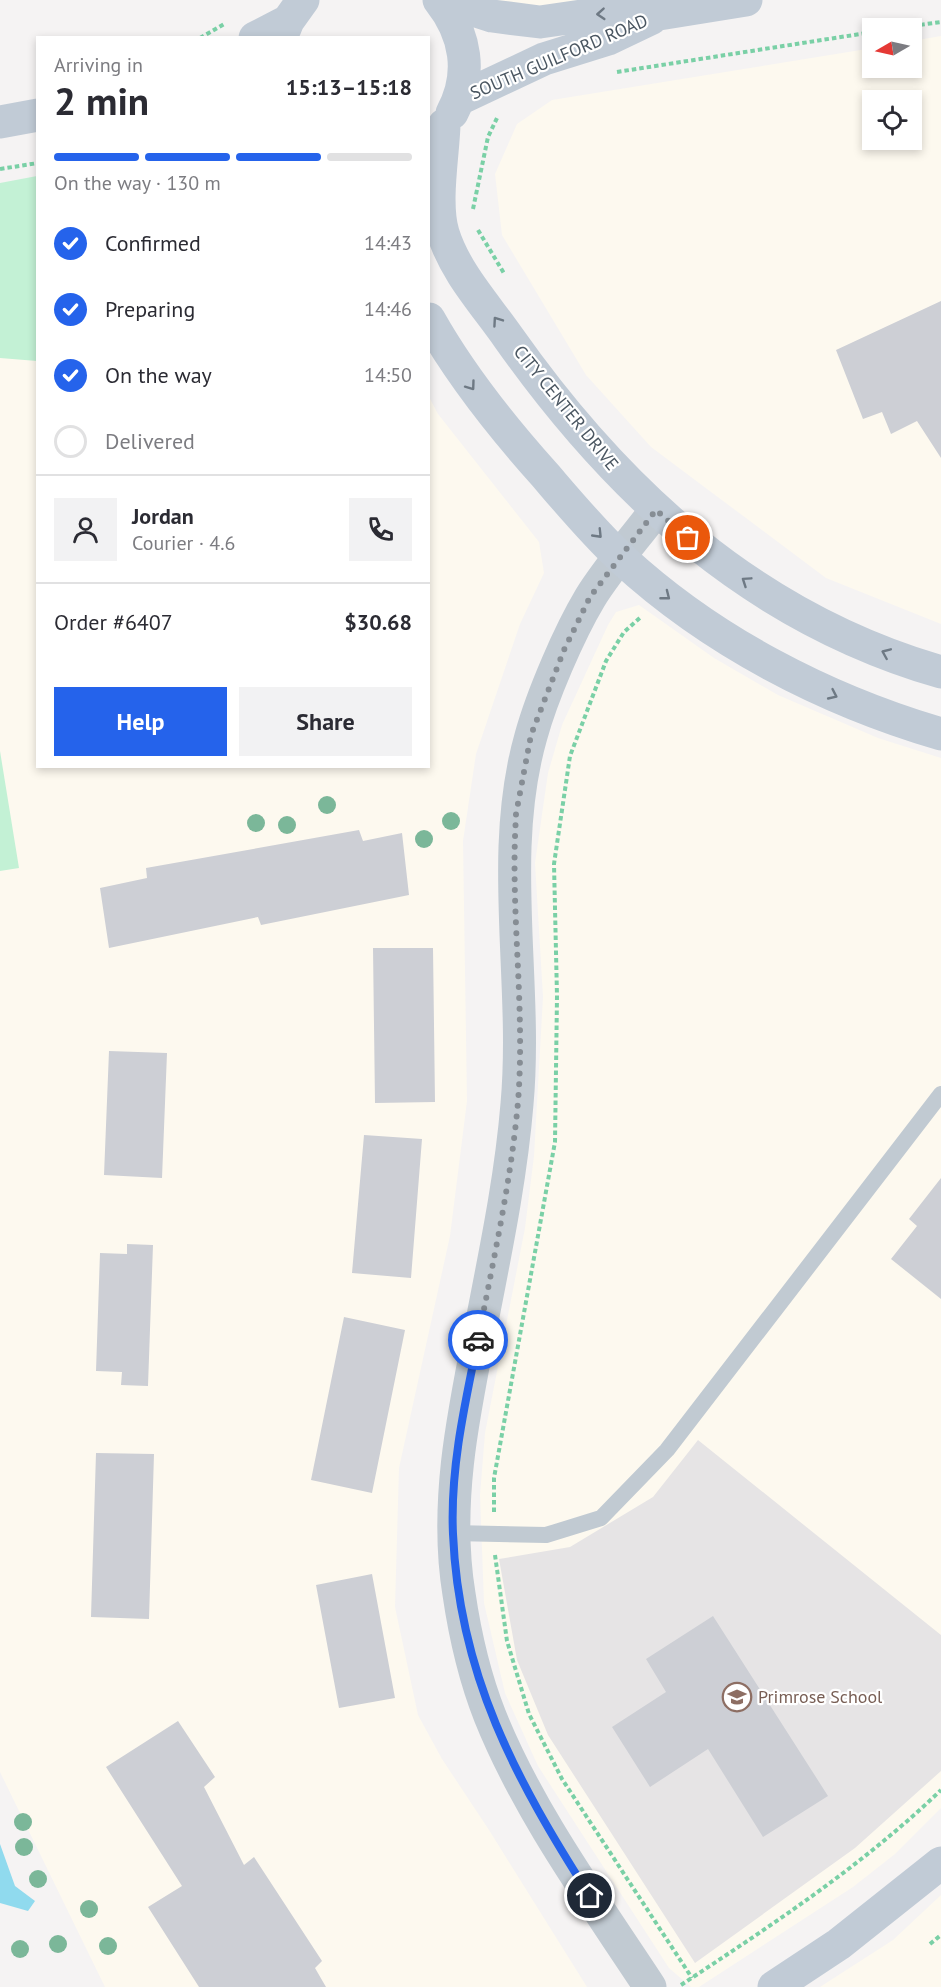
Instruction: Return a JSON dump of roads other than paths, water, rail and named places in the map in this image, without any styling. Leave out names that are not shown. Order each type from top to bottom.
[{"type":"street","name":"SOUTH GUILFORD ROAD","points":[[441,0],[492,16],[540,22],[603,13],[659,14],[746,0]]},
{"type":"street","name":"CITY CENTER DRIVE","points":[[441,0],[453,20],[463,45],[464,81],[444,121],[440,208],[442,230],[452,257],[527,364],[594,447],[656,510],[704,552],[756,588],[824,627],[915,665],[941,672]]},
{"type":"street","name":"SOUTH GUILFORD ROAD","points":[[444,121],[544,59],[608,39],[659,14]]},
{"type":"street","points":[[259,36],[291,20]]},
{"type":"street","points":[[0,122],[36,115]]},
{"type":"street","points":[[430,321],[451,358],[499,424],[621,558],[668,598],[735,644],[831,694],[892,720],[941,734]]},
{"type":"street","points":[[650,1987],[555,1841],[490,1715],[471,1654],[463,1613],[453,1533],[458,1455],[468,1387],[505,1204],[518,1101],[520,989],[514,859],[516,814],[531,735],[564,650],[590,597],[656,510]]},
{"type":"street","points":[[774,1987],[839,1944],[941,1863]]},
{"type":"lane","points":[[453,1533],[546,1535],[600,1518],[667,1450],[941,1094]]},
{"type":"water","points":[[0,1844],[15,1886],[35,1901],[28,1911],[0,1903]]},
{"type":"place","name":"Primrose School","points":[[737,1697]]}]
